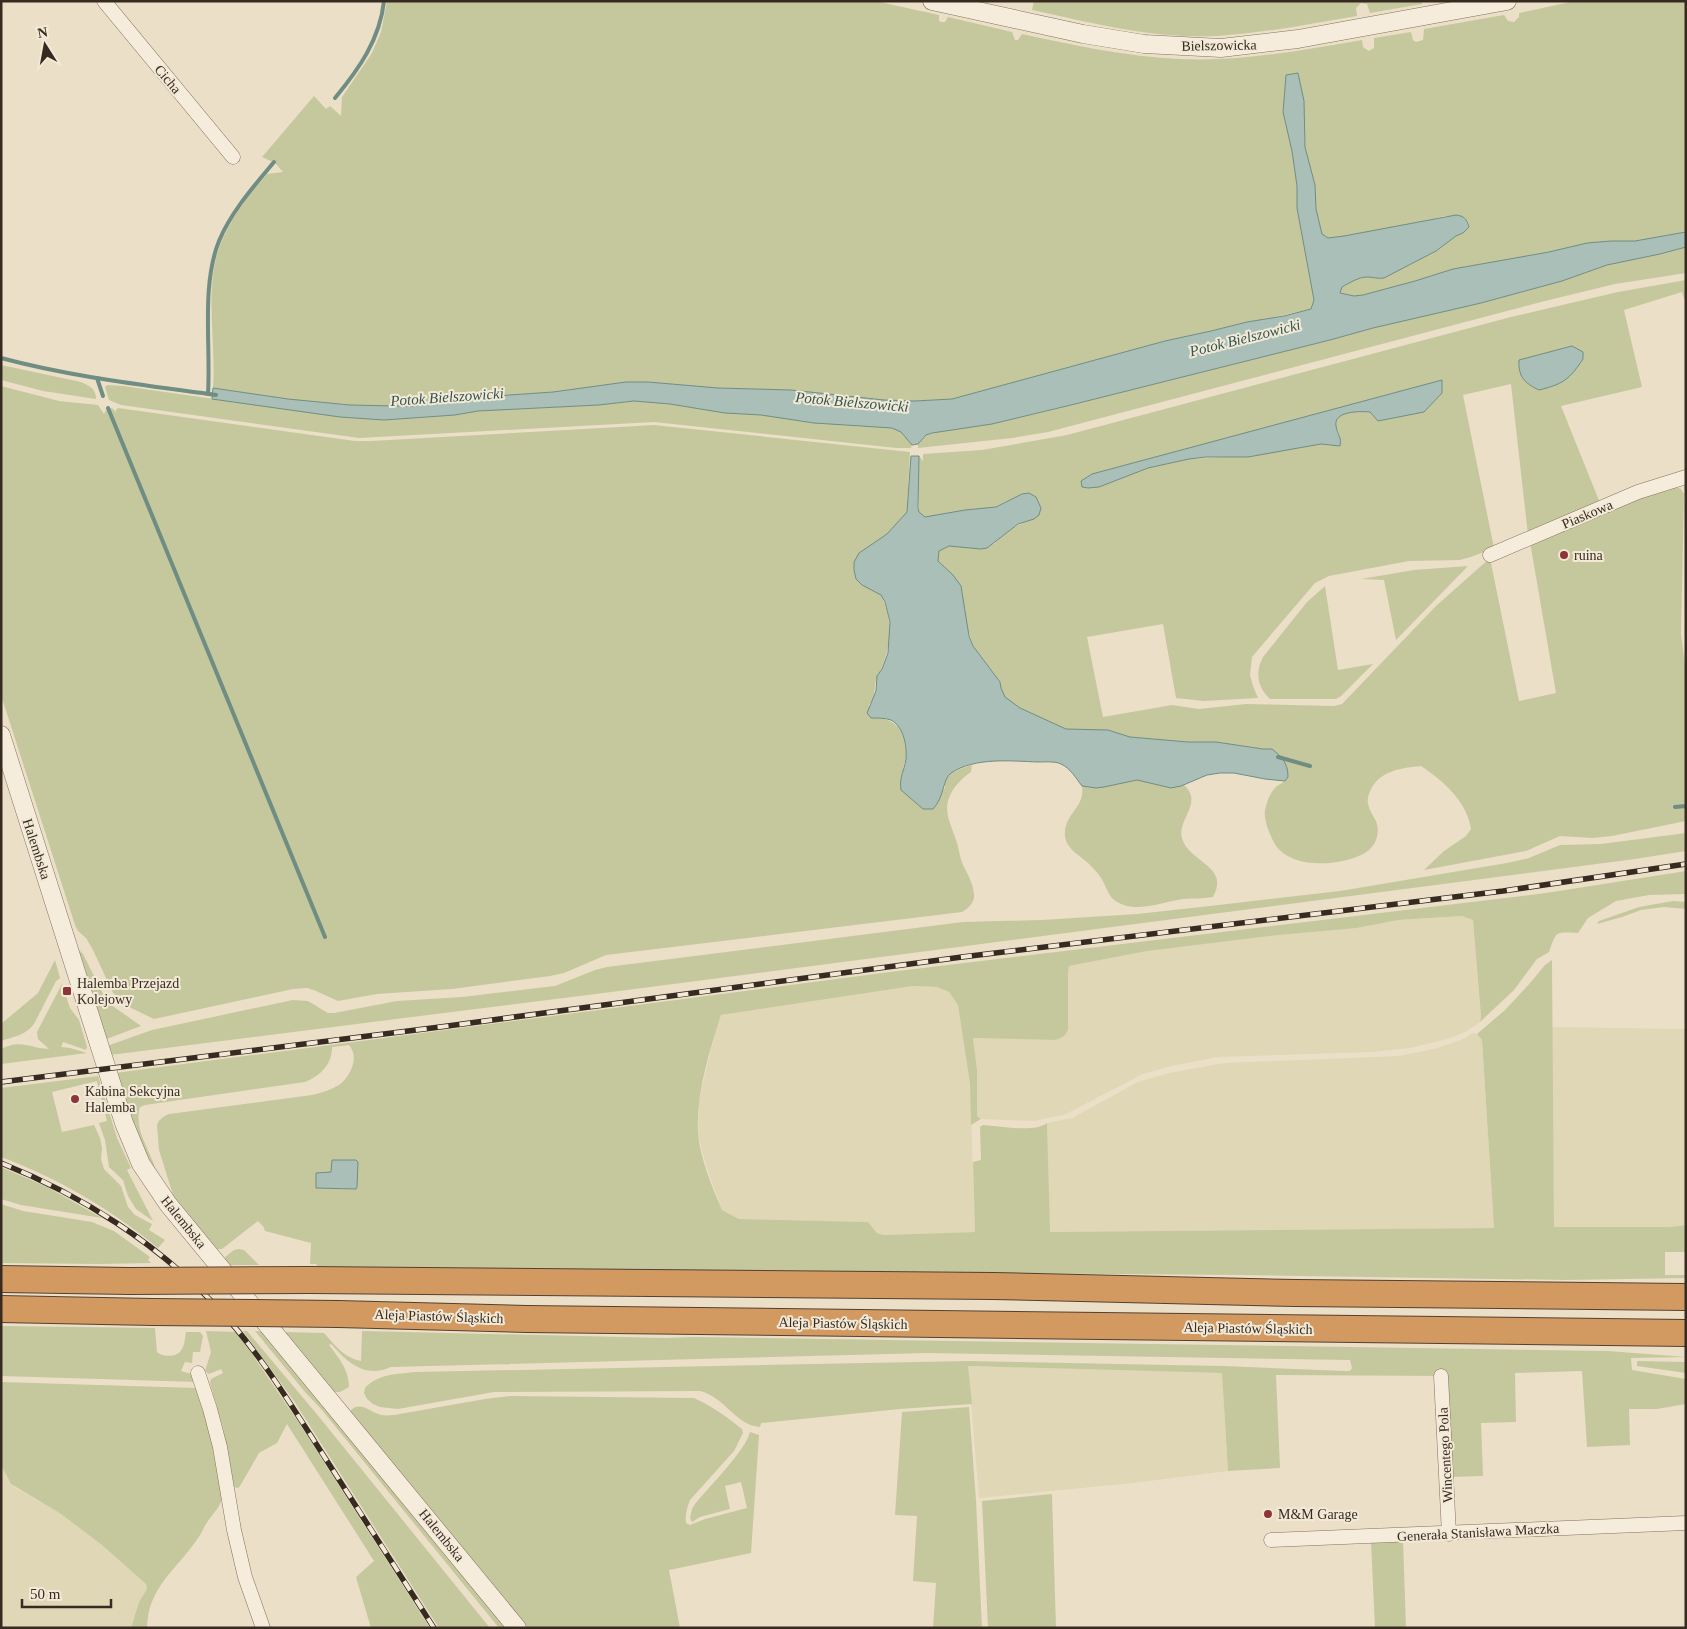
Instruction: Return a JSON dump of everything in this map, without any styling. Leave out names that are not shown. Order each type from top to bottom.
[{"type":"highway","points":[[1,1279],[993,1286],[1296,1293],[1686,1297]]},
{"type":"highway","points":[[1567,1296],[1686,1287]]},
{"type":"highway","name":"Aleja Piastów Śląskich","points":[[1,1309],[528,1319],[1686,1333]]},
{"type":"highway","points":[[1570,1332],[1686,1347]]},
{"type":"street","name":"Cicha","points":[[104,1],[233,157]]},
{"type":"street","name":"Bielszowicka","points":[[932,1],[1083,34],[1144,44],[1213,48],[1298,39],[1507,1]]},
{"type":"street","name":"Piaskowa","points":[[1490,555],[1638,492],[1686,477]]},
{"type":"street","name":"Halembska","points":[[1,735],[124,1123],[141,1164],[168,1204],[517,1628]]},
{"type":"street","points":[[198,1373],[220,1447],[234,1530],[245,1577],[263,1628]]},
{"type":"street","name":"Wincentego Pola","points":[[1441,1376],[1449,1534]]},
{"type":"street","name":"Generała Stanisława Maczka","points":[[1271,1540],[1686,1523]]},
{"type":"shaded area","points":[[1462,916],[1473,920],[1481,1016],[1480,1022],[1467,1031],[1451,1038],[1410,1048],[1372,1052],[1218,1057],[1143,1074],[1064,1115],[1034,1121],[981,1119],[978,1117],[977,1070],[973,1038],[1055,1040],[1069,966],[1146,951],[1357,928],[1398,920]]},
{"type":"shaded area","points":[[913,986],[937,987],[949,992],[958,1005],[970,1084],[975,1232],[883,1235],[877,1233],[868,1222],[739,1219],[722,1210],[706,1166],[698,1134],[699,1100],[721,1015]]},
{"type":"shaded area","points":[[1552,1027],[1686,1029],[1686,1225],[1670,1227],[1554,1228]]},
{"type":"shaded area","points":[[1473,1033],[1477,1034],[1482,1040],[1494,1228],[1049,1232],[1047,1123],[1072,1118],[1138,1082],[1169,1073],[1225,1063],[1399,1056],[1438,1048],[1461,1040]]},
{"type":"shaded area","points":[[968,1366],[1222,1373],[1228,1471],[1133,1483],[979,1498]]},
{"type":"shaded area","points":[[1,1465],[14,1487],[61,1514],[102,1545],[146,1584],[147,1589],[139,1602],[131,1628],[1,1628]]},
{"type":"green space","points":[[387,1],[875,1],[939,15],[939,21],[942,22],[945,22],[948,17],[1012,32],[1015,40],[1018,40],[1022,34],[1120,53],[1160,58],[1226,59],[1317,48],[1362,40],[1363,47],[1369,51],[1374,48],[1374,38],[1411,32],[1413,40],[1416,42],[1423,40],[1424,29],[1504,15],[1508,21],[1514,22],[1519,17],[1519,13],[1575,1],[1686,1],[1686,232],[1635,241],[1587,243],[1549,252],[1453,269],[1363,295],[1354,296],[1340,293],[1342,287],[1354,280],[1367,277],[1384,278],[1436,251],[1463,233],[1469,227],[1468,221],[1445,216],[1404,226],[1344,236],[1328,238],[1322,234],[1316,209],[1315,185],[1305,147],[1302,92],[1297,73],[1286,75],[1283,112],[1292,151],[1297,186],[1297,208],[1314,300],[1311,309],[1165,341],[952,399],[884,400],[791,390],[718,388],[626,382],[553,392],[446,400],[414,406],[396,406],[350,405],[288,399],[213,388],[211,306],[213,274],[224,235],[244,203],[267,174],[283,172],[275,163],[262,157],[314,96],[326,109],[330,106],[341,116],[342,97],[372,53],[381,32]]},
{"type":"green space","points":[[1034,1],[1422,1],[1422,4],[1370,13],[1367,4],[1361,3],[1356,8],[1357,16],[1252,33],[1193,36],[1147,33],[1077,20],[1032,10]]},
{"type":"green space","points":[[1686,247],[1686,273],[1615,284],[1545,301],[1048,432],[1012,438],[918,448],[918,444],[926,435],[932,433],[992,424],[1048,411],[1373,328],[1481,303],[1562,281],[1607,265]]},
{"type":"green space","points":[[1686,280],[1686,304],[1682,292],[1624,310],[1642,387],[1561,406],[1600,503],[1528,535],[1511,384],[1463,395],[1494,548],[1460,560],[1409,561],[1329,576],[1315,583],[1252,657],[1250,675],[1258,698],[1204,701],[1176,698],[1163,624],[1087,637],[1103,717],[1172,705],[1199,709],[1246,704],[1334,706],[1342,704],[1436,606],[1490,558],[1519,701],[1556,693],[1530,542],[1639,496],[1676,487],[1681,489],[1684,494],[1681,634],[1686,673],[1686,821],[1612,836],[1593,838],[1560,836],[1526,851],[1424,870],[1444,851],[1466,836],[1471,829],[1465,809],[1453,793],[1438,778],[1421,766],[1399,769],[1386,774],[1371,789],[1368,803],[1378,831],[1376,841],[1370,849],[1351,859],[1328,863],[1304,862],[1293,859],[1275,845],[1267,826],[1265,810],[1269,797],[1275,788],[1285,781],[1288,776],[1272,749],[1216,742],[1188,742],[1130,737],[1108,730],[1066,729],[1020,708],[1004,697],[1000,682],[973,646],[967,626],[961,586],[938,561],[939,551],[949,546],[994,544],[1012,528],[1034,519],[1014,498],[996,507],[925,517],[919,512],[919,456],[923,461],[923,454],[982,450],[1067,435],[1511,317],[1618,292]],"holes":[[[1442,381],[1442,393],[1424,412],[1395,417],[1374,416],[1370,412],[1362,411],[1347,413],[1338,417],[1335,422],[1339,433],[1340,446],[1321,444],[1225,457],[1189,459],[1148,468],[1099,487],[1082,487],[1081,481],[1092,474]]]},
{"type":"green space","points":[[1,365],[81,382],[92,388],[96,399],[43,391],[1,380]]},
{"type":"green space","points":[[107,385],[340,417],[384,420],[455,415],[478,411],[599,405],[634,401],[670,404],[725,413],[892,428],[901,432],[912,445],[911,448],[896,448],[654,422],[359,438],[121,405],[109,400],[105,387]]},
{"type":"green space","points":[[1,386],[59,401],[98,405],[104,414],[106,410],[112,408],[116,412],[118,408],[355,441],[654,425],[910,452],[907,512],[887,534],[859,553],[883,599],[890,626],[885,657],[876,680],[872,701],[869,705],[871,718],[887,720],[902,732],[906,746],[903,769],[905,780],[923,809],[945,788],[945,781],[949,774],[972,765],[971,772],[953,790],[947,804],[947,809],[962,862],[972,885],[974,898],[972,902],[962,912],[606,955],[564,973],[452,989],[377,994],[338,1001],[307,988],[293,989],[154,1019],[131,1008],[113,993],[93,950],[75,925],[1,695]]},
{"type":"green space","points":[[1468,566],[1396,640],[1384,580],[1361,579],[1414,570]]},
{"type":"green space","points":[[1325,586],[1338,670],[1373,664],[1336,699],[1270,699],[1260,684],[1258,674],[1260,663],[1307,602]]},
{"type":"green space","points":[[1137,780],[1184,785],[1189,792],[1191,805],[1181,831],[1182,838],[1192,853],[1213,871],[1217,878],[1217,887],[1213,897],[1183,899],[1156,905],[1128,906],[1110,896],[1095,870],[1069,846],[1065,837],[1066,824],[1081,799],[1082,786],[1104,787]]},
{"type":"green space","points":[[1686,833],[1686,851],[1635,859],[110,1055],[107,1046],[152,1030],[293,1000],[308,1001],[328,1013],[334,1013],[397,1001],[462,997],[555,986],[607,967],[963,922],[1042,920],[1137,914],[1340,891],[1507,863],[1529,858],[1560,845],[1601,844]]},
{"type":"green space","points":[[1686,871],[1686,894],[1649,895],[1616,901],[1588,918],[1578,933],[1565,932],[1558,934],[1549,952],[1537,959],[1514,990],[1480,1022],[1473,920],[1462,916],[1398,920],[1357,928],[1279,935],[1147,951],[1069,966],[1068,1029],[1063,1036],[1055,1040],[973,1038],[977,1070],[977,1114],[981,1119],[971,1125],[970,1084],[958,1005],[949,992],[937,987],[913,986],[721,1015],[701,1088],[698,1133],[707,1172],[722,1210],[739,1219],[868,1222],[877,1233],[883,1235],[975,1232],[973,1162],[981,1160],[980,1127],[983,1125],[1034,1128],[1047,1123],[1050,1232],[1494,1228],[1482,1040],[1477,1034],[1505,1010],[1545,965],[1552,960],[1554,1227],[1670,1227],[1686,1225],[1686,1252],[1665,1252],[1665,1275],[1686,1275],[1686,1278],[1566,1280],[1237,1275],[319,1268],[316,1264],[310,1264],[311,1243],[265,1231],[258,1221],[222,1249],[215,1249],[174,1198],[159,1150],[157,1125],[162,1118],[169,1114],[312,1095],[329,1090],[339,1085],[350,1072],[354,1055],[349,1045],[332,1047],[330,1059],[324,1069],[316,1077],[305,1082],[140,1107],[138,1116],[141,1132],[156,1171],[139,1141],[115,1073],[890,972],[1546,893]]},
{"type":"green space","points":[[1673,901],[1686,902],[1686,909],[1664,907],[1641,910],[1597,924],[1599,921],[1639,907]]},
{"type":"green space","points":[[79,950],[83,954],[107,1002],[141,1026],[104,1040],[83,974],[86,972]]},
{"type":"green space","points":[[55,960],[60,978],[56,981],[34,1024],[23,1033],[1,1041],[1,1024],[38,993]]},
{"type":"green space","points":[[62,984],[70,1008],[79,1020],[87,1047],[86,1050],[63,1042],[61,1047],[87,1053],[1,1064],[1,1049],[8,1046],[20,1044],[49,1049],[38,1039],[37,1032]]},
{"type":"green space","points":[[98,1076],[117,1138],[131,1168],[127,1170],[153,1221],[136,1209],[128,1196],[123,1180],[109,1167],[105,1140],[99,1123],[107,1121],[97,1081],[52,1092],[62,1132],[94,1125],[100,1138],[102,1148],[101,1159],[104,1169],[121,1186],[128,1207],[135,1215],[152,1224],[149,1230],[165,1240],[158,1248],[84,1196],[22,1165],[1,1157],[1,1088]]},
{"type":"green space","points":[[1,1167],[47,1187],[102,1218],[21,1205],[1,1199]]},
{"type":"green space","points":[[1,1204],[23,1211],[92,1222],[114,1231],[150,1257],[148,1260],[151,1263],[1,1263]]},
{"type":"green space","points":[[234,1250],[244,1250],[259,1265],[227,1265],[225,1257]]},
{"type":"green space","points":[[1,1326],[155,1328],[157,1352],[167,1356],[180,1352],[184,1345],[186,1332],[200,1332],[203,1336],[200,1352],[193,1352],[192,1363],[185,1362],[181,1371],[191,1374],[197,1382],[1,1376]]},
{"type":"green space","points":[[206,1331],[237,1332],[297,1420],[430,1628],[371,1628],[356,1577],[374,1561],[287,1424],[277,1443],[259,1453],[240,1486],[238,1488],[234,1487],[223,1427],[210,1383],[211,1379],[223,1373],[221,1369],[209,1374],[205,1371],[211,1352]]},
{"type":"green space","points":[[243,1331],[247,1331],[320,1418],[490,1628],[439,1628],[294,1401]]},
{"type":"green space","points":[[255,1331],[266,1332],[510,1628],[499,1628],[322,1410]]},
{"type":"green space","points":[[362,1331],[665,1338],[1608,1351],[1686,1357],[1631,1358],[1632,1370],[1686,1379],[1686,1404],[1657,1409],[1629,1409],[1630,1445],[1587,1447],[1582,1371],[1515,1373],[1516,1422],[1481,1423],[1483,1476],[1449,1477],[1444,1376],[1276,1375],[1280,1468],[1228,1471],[1222,1373],[968,1366],[972,1404],[761,1423],[760,1427],[744,1421],[709,1394],[700,1391],[494,1392],[398,1409],[380,1407],[373,1404],[364,1393],[365,1388],[370,1383],[382,1377],[415,1372],[968,1361],[1223,1366],[1350,1371],[1352,1368],[1350,1360],[927,1353],[391,1367],[373,1371],[357,1367],[343,1357],[331,1344],[329,1345],[340,1360],[349,1381],[349,1387],[340,1392],[333,1392],[283,1332],[324,1333],[345,1354],[361,1361]]},
{"type":"green space","points":[[1637,1361],[1686,1362],[1686,1373],[1637,1366]]},
{"type":"green space","points":[[1,1382],[196,1388],[212,1434],[222,1498],[218,1508],[190,1549],[158,1590],[152,1601],[147,1628],[131,1628],[139,1602],[147,1589],[146,1584],[102,1545],[61,1514],[11,1484],[1,1465]]},
{"type":"green space","points":[[511,1396],[694,1398],[725,1416],[742,1429],[743,1433],[734,1451],[690,1500],[686,1511],[686,1523],[690,1525],[747,1508],[741,1482],[725,1486],[730,1509],[700,1517],[692,1522],[690,1518],[695,1504],[742,1449],[750,1432],[759,1435],[751,1553],[669,1570],[680,1628],[525,1628],[350,1411],[361,1407],[381,1415],[394,1415]]},
{"type":"green space","points":[[969,1407],[976,1500],[982,1628],[933,1628],[936,1583],[913,1581],[917,1516],[895,1515],[902,1412]]},
{"type":"green space","points":[[1052,1494],[1056,1628],[988,1628],[982,1501]]},
{"type":"green space","points":[[1403,1541],[1406,1628],[1375,1628],[1371,1542]]},
{"type":"water","points":[[1298,73],[1304,101],[1305,147],[1315,185],[1316,209],[1322,234],[1328,238],[1344,236],[1456,215],[1465,218],[1469,227],[1436,251],[1384,278],[1364,277],[1357,279],[1342,287],[1340,293],[1354,296],[1363,295],[1453,269],[1549,252],[1587,243],[1635,241],[1686,232],[1686,247],[1607,265],[1562,281],[1481,303],[1373,328],[1071,405],[992,424],[932,433],[926,435],[918,444],[912,445],[901,432],[892,428],[814,423],[761,415],[725,413],[670,404],[634,401],[599,405],[478,411],[455,415],[384,420],[340,417],[212,399],[213,388],[288,399],[350,405],[414,406],[466,398],[553,392],[626,382],[648,382],[718,388],[791,390],[884,400],[952,399],[1165,341],[1311,309],[1314,300],[1297,208],[1297,186],[1292,151],[1283,112],[1286,75]]},
{"type":"water","points":[[1572,346],[1583,352],[1583,359],[1574,372],[1560,383],[1539,390],[1529,385],[1521,375],[1519,360]]},
{"type":"water","points":[[1442,380],[1442,393],[1424,412],[1378,421],[1370,412],[1348,413],[1339,417],[1336,421],[1336,426],[1340,446],[1321,444],[1248,457],[1189,459],[1148,468],[1099,487],[1082,487],[1081,481],[1092,474]]},
{"type":"water","points":[[911,456],[919,456],[918,508],[919,512],[925,517],[996,507],[1022,494],[1029,493],[1036,497],[1041,508],[1039,515],[1034,519],[1018,524],[987,548],[949,546],[939,551],[938,561],[953,575],[961,586],[969,636],[973,646],[1000,682],[1005,697],[1020,708],[1066,729],[1108,730],[1130,737],[1188,742],[1216,742],[1272,749],[1286,764],[1288,777],[1285,781],[1234,773],[1220,773],[1207,775],[1181,786],[1171,788],[1137,780],[1096,788],[1082,786],[1070,771],[1059,763],[993,761],[971,764],[951,773],[946,779],[937,804],[933,809],[923,809],[901,790],[902,774],[906,759],[902,732],[891,720],[871,718],[867,713],[876,691],[877,676],[888,653],[890,622],[885,602],[881,595],[862,585],[856,579],[854,562],[859,553],[887,534],[907,512]]},
{"type":"water","points":[[332,1160],[356,1160],[358,1162],[356,1189],[316,1188],[316,1173],[331,1172]]},
{"type":"waterway","points":[[335,98],[367,53],[378,28],[384,1]]},
{"type":"waterway","points":[[208,394],[208,296],[213,258],[230,220],[274,162]]},
{"type":"waterway","name":"Potok Bielszowicki","points":[[1,358],[81,375],[216,395]]},
{"type":"waterway","points":[[97,378],[103,396]]},
{"type":"waterway","points":[[108,408],[325,937]]},
{"type":"waterway","points":[[1278,757],[1310,766]]},
{"type":"waterway","points":[[1675,807],[1686,806]]},
{"type":"railway","points":[[1,1082],[440,1027],[962,957],[1503,891],[1686,864]]},
{"type":"railway","points":[[1,1163],[60,1190],[116,1223],[169,1262],[193,1283],[231,1322],[296,1412],[434,1628]]},
{"type":"place","name":"ruina","points":[[1564,555]]},
{"type":"place","name":"Halemba Przejazd Kolejowy","points":[[67,991]]},
{"type":"place","name":"Kabina Sekcyjna Halemba","points":[[75,1099]]},
{"type":"place","name":"M&M Garage","points":[[1268,1514]]}]
